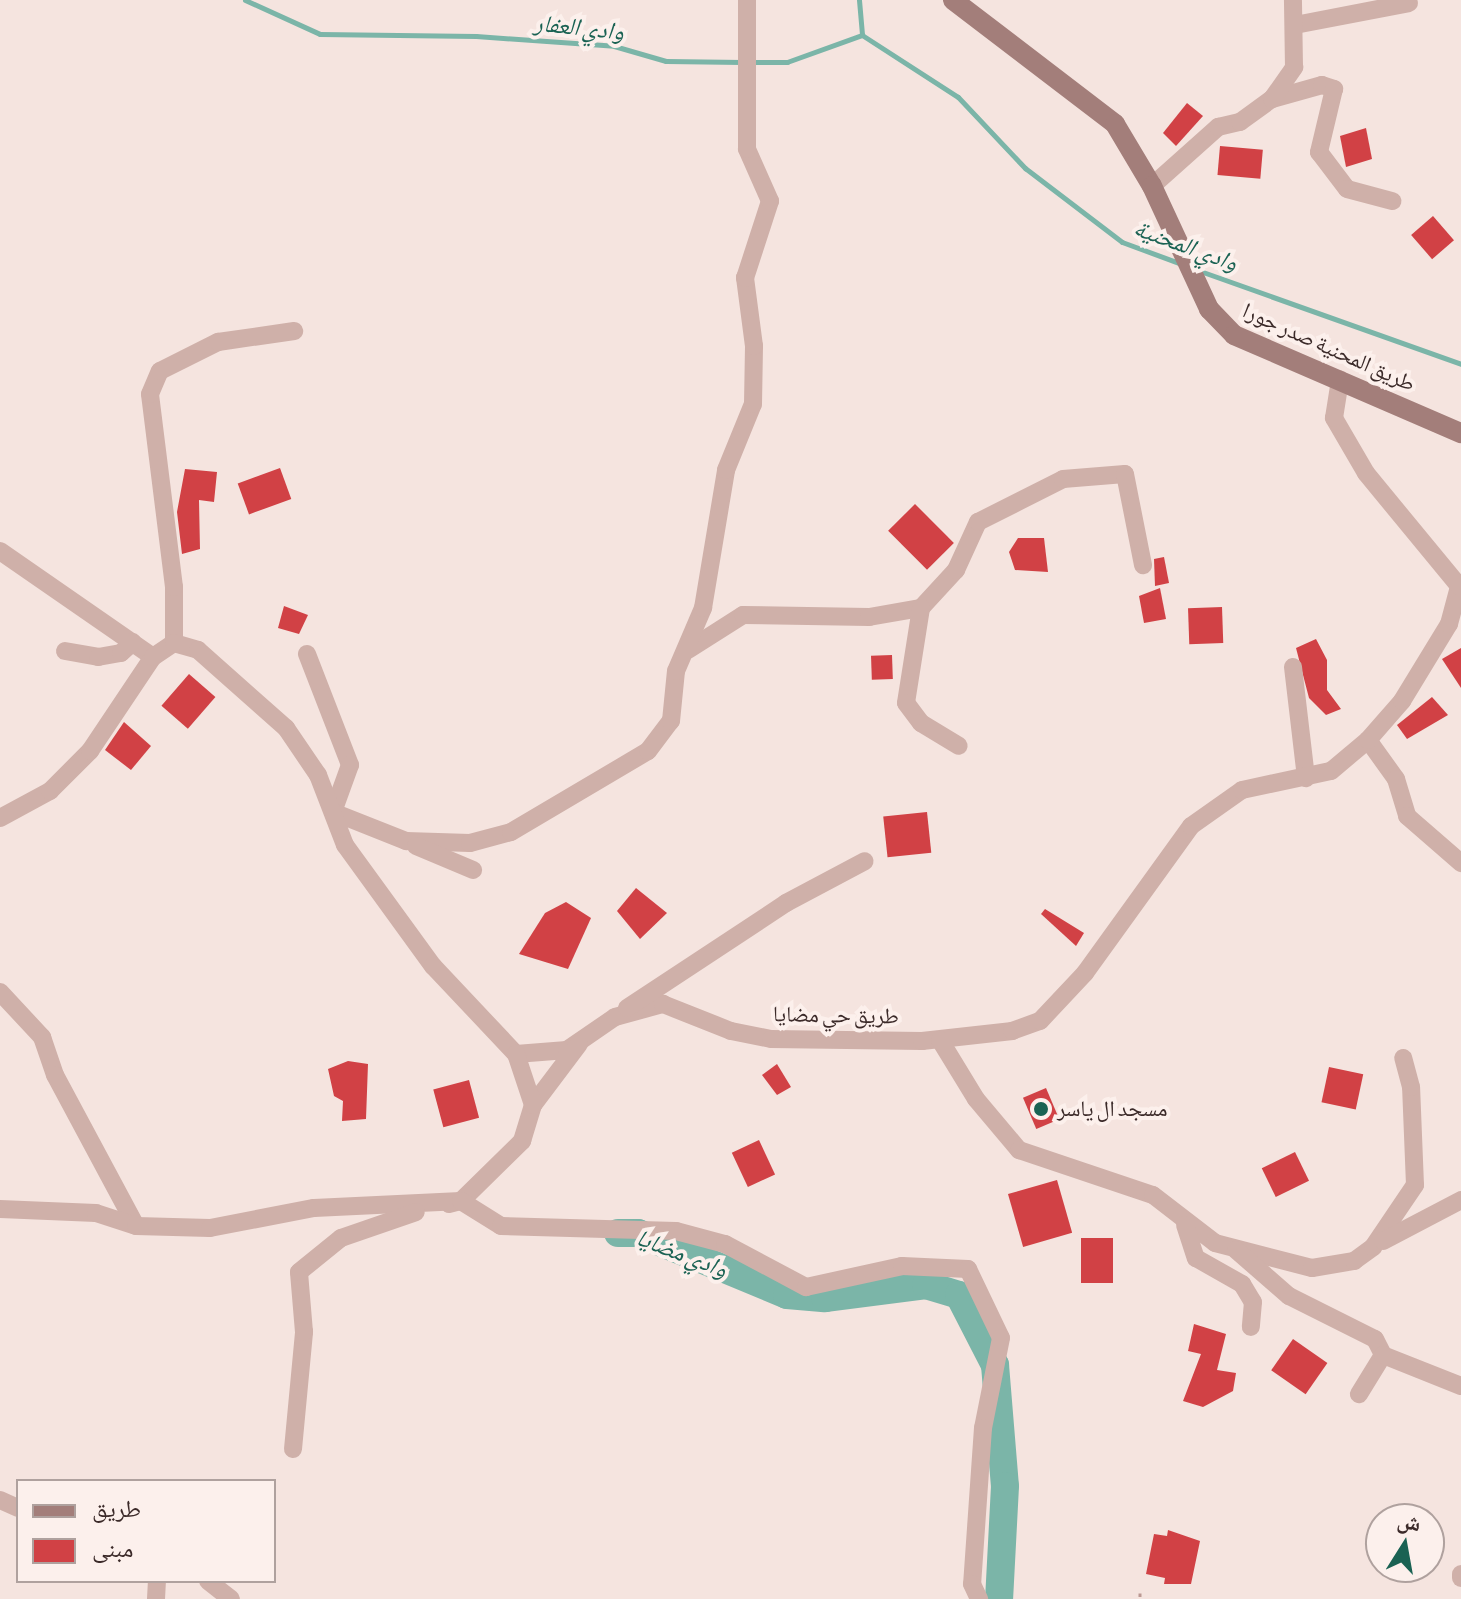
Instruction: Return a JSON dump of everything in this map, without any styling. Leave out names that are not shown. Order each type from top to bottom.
[{"type":"main road","name":"طريق المحنية صدر جورا","points":[[953,0],[1115,124],[1152,186],[1209,309],[1234,335],[1461,433]]},
{"type":"street","points":[[406,841],[470,843],[511,832],[648,751],[671,721],[676,671],[688,650],[703,608],[726,470],[753,404],[754,346],[745,278],[770,201],[747,149],[747,0]]},
{"type":"street","points":[[1152,186],[1218,127],[1240,122],[1272,99],[1294,67],[1293,0]]},
{"type":"street","points":[[1295,25],[1409,3]]},
{"type":"street","points":[[1272,99],[1322,85],[1334,89],[1319,152],[1347,189],[1392,201]]},
{"type":"street","points":[[174,643],[174,587],[150,394],[160,371],[218,342],[294,331]]},
{"type":"street","name":"طريق حي مضايا","points":[[516,1054],[579,1044],[615,1017],[663,1004],[731,1031],[771,1039],[940,1040],[1040,1021],[1085,973],[1191,826],[1242,790],[1331,771],[1368,740],[1435,651],[1459,586],[1366,473],[1334,418],[1340,379]]},
{"type":"street","points":[[959,746],[921,723],[906,703],[921,608],[956,570],[978,522],[1063,479],[1125,474],[1143,565]]},
{"type":"street","points":[[0,551],[153,657]]},
{"type":"street","points":[[688,650],[743,615],[869,617],[921,608]]},
{"type":"street","points":[[65,651],[98,657],[121,653],[133,642]]},
{"type":"street","points":[[0,818],[50,791],[90,751],[153,657],[174,643],[198,650],[286,728],[318,775],[345,845],[433,966],[516,1054],[533,1105]]},
{"type":"street","points":[[307,654],[350,765],[333,812]]},
{"type":"street","points":[[1293,667],[1306,778]]},
{"type":"street","points":[[1368,740],[1396,779],[1407,816],[1461,863]]},
{"type":"street","points":[[333,812],[473,870]]},
{"type":"street","points":[[615,1017],[786,903],[865,861]]},
{"type":"street","points":[[0,992],[42,1037],[55,1075],[136,1226]]},
{"type":"street","points":[[940,1040],[976,1099],[1019,1150],[1153,1195],[1185,1225],[1231,1246],[1312,1268],[1354,1261],[1373,1247],[1461,1200]]},
{"type":"street","points":[[293,1449],[304,1332],[299,1272],[341,1238],[381,1220],[461,1201],[522,1141],[533,1105],[579,1044]]},
{"type":"street","points":[[1373,1247],[1415,1185],[1411,1087],[1403,1058]]},
{"type":"street","points":[[0,1209],[96,1213],[136,1226],[210,1228],[314,1208],[461,1201],[501,1226],[676,1231],[725,1244],[806,1287],[902,1266],[968,1269],[1001,1338],[983,1428],[972,1584],[979,1599]]},
{"type":"street","points":[[1185,1225],[1196,1258],[1242,1284],[1253,1302],[1251,1327]]},
{"type":"street","points":[[1231,1246],[1289,1296],[1375,1339],[1383,1355],[1461,1386]]},
{"type":"street","points":[[1359,1394],[1383,1355]]},
{"type":"street","points":[[211,1583],[231,1599]]},
{"type":"path","points":[[1140,1593],[1140,1599]]},
{"type":"building","points":[[1187,103],[1203,116],[1176,146],[1163,133]]},
{"type":"building","points":[[1366,128],[1372,159],[1346,167],[1340,136]]},
{"type":"building","points":[[1220,146],[1263,150],[1260,179],[1217,175]]},
{"type":"building","points":[[1433,216],[1454,240],[1432,259],[1411,235]]},
{"type":"building","points":[[280,468],[291,499],[249,514],[238,483]]},
{"type":"building","points":[[185,469],[217,472],[214,502],[199,500],[200,549],[182,554],[177,512]]},
{"type":"building","points":[[915,504],[954,543],[927,570],[888,531]]},
{"type":"building","points":[[1018,538],[1044,538],[1048,572],[1015,570],[1009,552]]},
{"type":"building","points":[[1164,557],[1169,583],[1155,586],[1154,559]]},
{"type":"building","points":[[1160,588],[1166,619],[1144,623],[1139,596]]},
{"type":"building","points":[[284,606],[308,615],[299,634],[278,628]]},
{"type":"building","points":[[1222,607],[1223,643],[1189,644],[1188,608]]},
{"type":"building","points":[[1316,639],[1327,660],[1327,690],[1341,709],[1326,715],[1309,698],[1296,648]]},
{"type":"building","points":[[1461,648],[1461,688],[1442,659]]},
{"type":"building","points":[[892,655],[893,679],[872,680],[871,656]]},
{"type":"building","points":[[189,674],[215,697],[188,729],[161,706]]},
{"type":"building","points":[[1432,697],[1448,715],[1407,739],[1397,725]]},
{"type":"building","points":[[124,722],[151,746],[131,770],[105,750]]},
{"type":"building","points":[[927,812],[931,853],[888,857],[883,817]]},
{"type":"building","points":[[636,888],[667,913],[640,939],[617,911]]},
{"type":"building","points":[[566,902],[591,918],[568,969],[519,954],[545,913]]},
{"type":"building","points":[[1045,909],[1084,933],[1076,946],[1041,914]]},
{"type":"building","points":[[348,1061],[368,1064],[366,1119],[342,1121],[343,1101],[334,1096],[328,1069]]},
{"type":"building","points":[[777,1064],[791,1087],[777,1095],[762,1075]]},
{"type":"building","points":[[1329,1067],[1363,1074],[1356,1109],[1322,1102]]},
{"type":"building","points":[[469,1080],[479,1118],[443,1127],[433,1090]]},
{"type":"building","name":"مسجد ال ياسر","points":[[1046,1088],[1059,1119],[1036,1129],[1023,1098]]},
{"type":"building","points":[[759,1140],[775,1174],[748,1187],[732,1153]]},
{"type":"building","points":[[1295,1152],[1309,1181],[1276,1197],[1262,1168]]},
{"type":"building","points":[[1057,1180],[1072,1233],[1023,1247],[1008,1194]]},
{"type":"building","points":[[1081,1238],[1113,1238],[1113,1283],[1081,1283]]},
{"type":"building","points":[[1194,1324],[1226,1334],[1217,1370],[1236,1373],[1233,1391],[1203,1407],[1183,1401],[1201,1354],[1188,1351]]},
{"type":"building","points":[[1293,1339],[1327,1363],[1306,1394],[1271,1370]]},
{"type":"building","points":[[1168,1530],[1200,1541],[1191,1584],[1164,1584],[1165,1578],[1146,1574],[1154,1534],[1167,1536]]},
{"type":"waterway","name":"وادي العفار","points":[[245,0],[320,34],[476,36],[614,46],[666,61],[742,62]]},
{"type":"waterway","points":[[859,0],[862,35]]},
{"type":"waterway","name":"وادي المحنية","points":[[862,35],[958,97],[1025,168],[1122,242],[1179,263]]},
{"type":"waterway","name":"وادي العفار","points":[[752,62],[787,62],[862,35]]},
{"type":"waterway","name":"وادي المحنية","points":[[1200,271],[1461,364]]},
{"type":"waterway","name":"وادي مضايا","points":[[618,1233],[638,1233],[787,1295],[825,1298],[926,1285],[959,1295],[995,1365],[1005,1486],[999,1599]]},
{"type":"place","name":"مسجد ال ياسر","points":[[1041,1109]]}]
